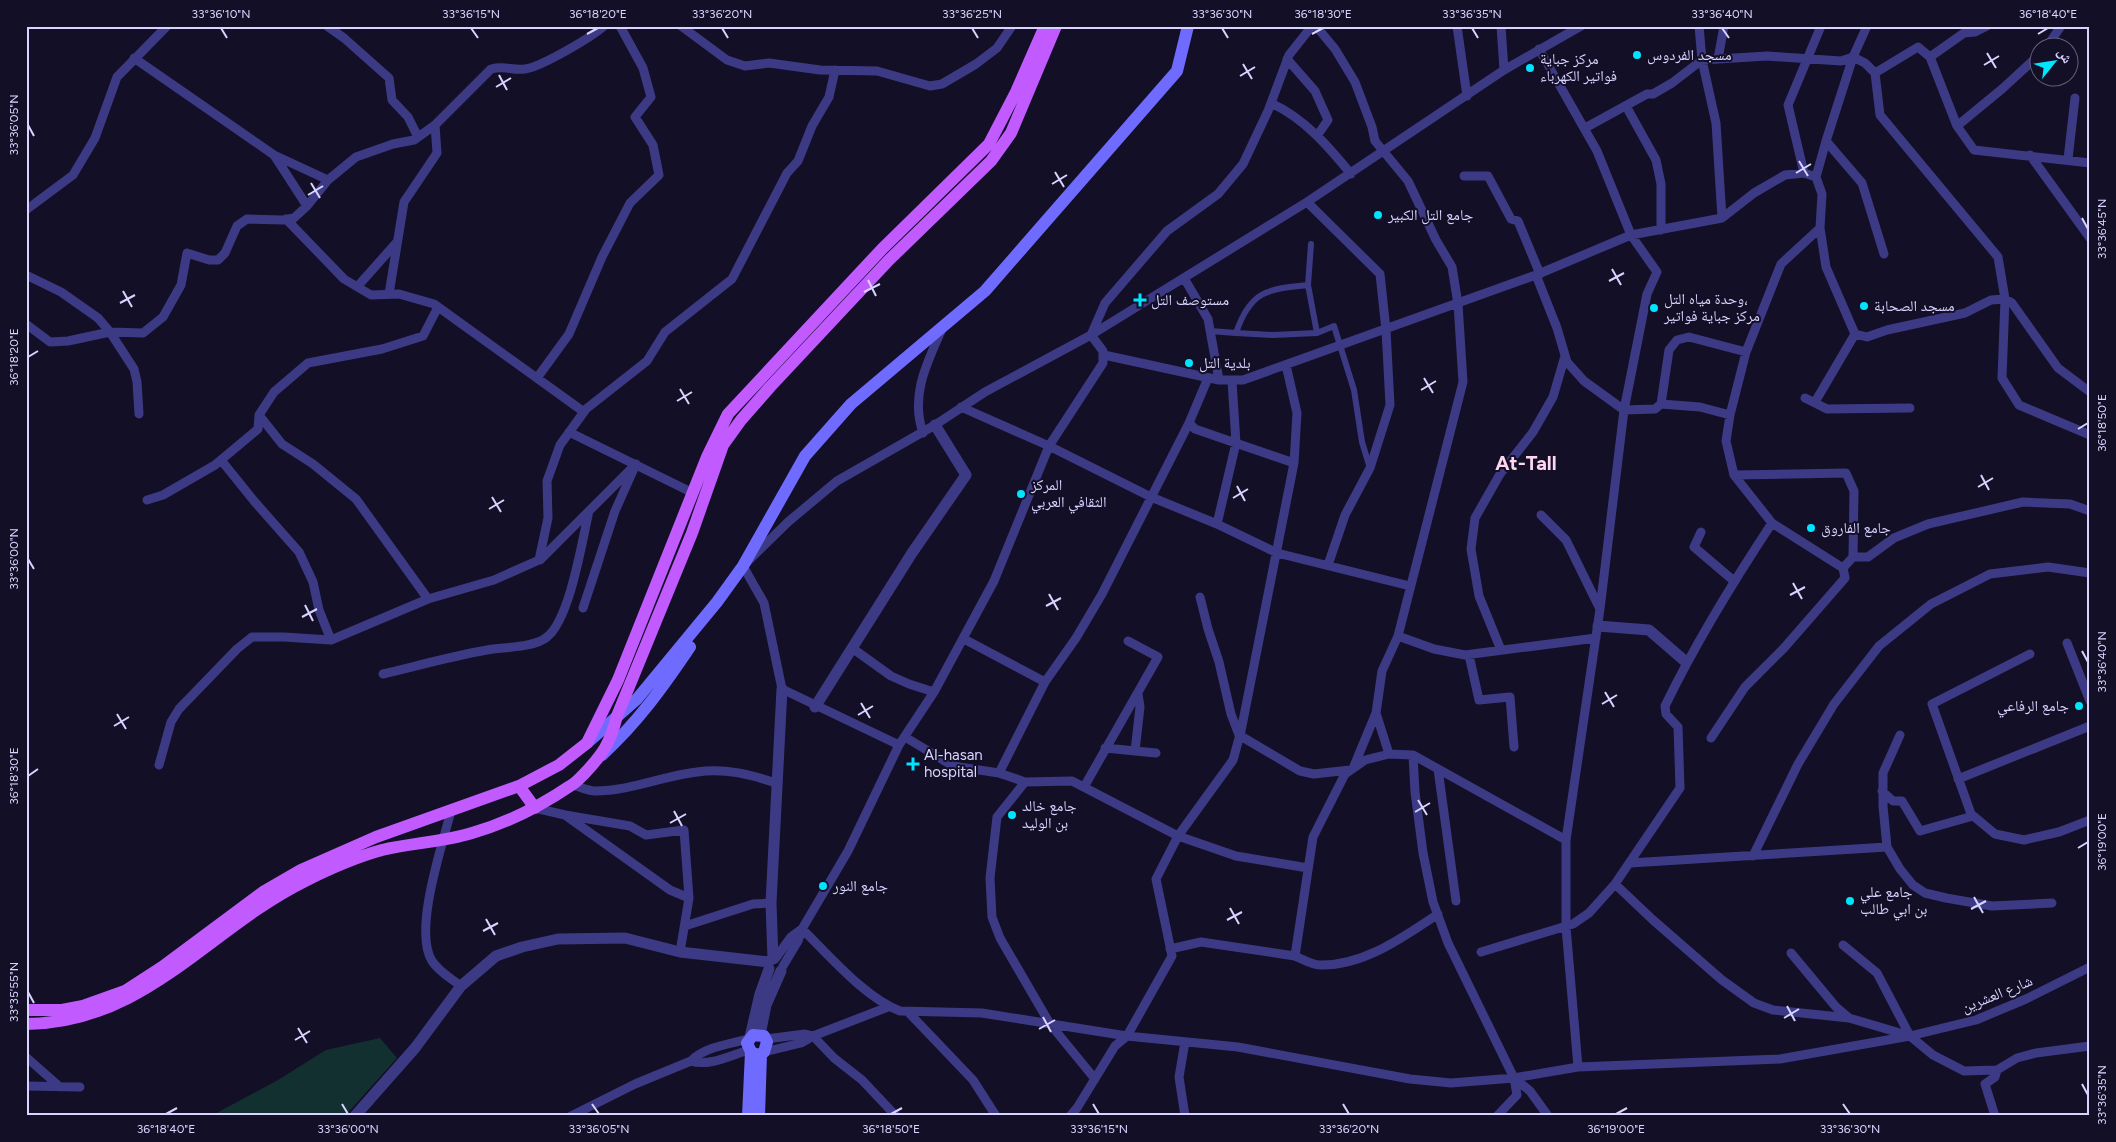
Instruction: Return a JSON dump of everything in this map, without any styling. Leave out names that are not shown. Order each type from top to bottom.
[{"type":"main road","points":[[587,742],[618,680],[707,457],[728,414],[882,250],[988,144],[1016,92],[1044,26]]},
{"type":"main road","points":[[602,756],[612,736],[617,716],[692,534],[723,445],[741,420],[770,387],[882,268],[991,161],[1011,132],[1056,26]]},
{"type":"main road","points":[[26,1010],[62,1010],[84,1006],[125,991],[162,967],[263,892],[301,870],[376,836],[519,786],[559,765],[587,742],[637,699],[717,602],[743,566],[804,456],[851,404],[985,291],[1177,71],[1188,26]]},
{"type":"main road","points":[[26,1024],[65,1020],[118,1004],[167,976],[267,902],[305,881],[380,851],[469,834],[502,824],[535,808],[573,785],[654,701],[705,624],[717,602]]},
{"type":"main road","points":[[519,786],[535,808]]},
{"type":"main road","points":[[748,1116],[756,1045]]},
{"type":"main road","points":[[756,1045],[759,1116]]},
{"type":"street","points":[[26,210],[73,175],[95,138],[117,77],[167,26]]},
{"type":"street","points":[[327,26],[344,38],[389,78],[392,100],[408,117],[418,137]]},
{"type":"street","points":[[26,324],[50,342],[68,341],[110,332],[143,333],[163,317],[181,285],[187,253],[209,260],[218,260],[225,253],[237,226],[247,219],[294,218],[328,180],[356,157],[393,144],[414,140],[435,125],[491,70],[502,66],[524,70],[538,66],[604,26]]},
{"type":"street","points":[[537,378],[569,334],[602,257],[630,203],[659,175],[653,144],[635,116],[651,97],[643,68],[620,26]]},
{"type":"street","points":[[681,26],[727,60],[745,66],[769,63],[820,70],[877,71],[930,86],[942,84],[976,64],[997,48],[1012,26]]},
{"type":"street","points":[[1091,335],[1105,303],[1167,231],[1218,194],[1243,164],[1271,103],[1287,59],[1314,26],[1335,49],[1354,82],[1372,127],[1375,141],[1408,181],[1436,240],[1452,267],[1458,304],[1463,382],[1398,636],[1382,671],[1376,713],[1352,769]]},
{"type":"street","points":[[1457,26],[1467,96]]},
{"type":"street","points":[[1501,26],[1504,70]]},
{"type":"street","points":[[756,1045],[775,964],[771,903],[782,689],[764,603],[749,573],[743,566],[788,522],[837,481],[923,433],[998,384],[1091,335],[1352,174],[1504,70],[1581,26]]},
{"type":"street","points":[[1699,26],[1702,60],[1716,123],[1722,218]]},
{"type":"street","points":[[1718,59],[1724,26]]},
{"type":"street","points":[[1804,173],[1788,105],[1805,60],[1821,26]]},
{"type":"street","points":[[1855,334],[1826,267],[1820,228],[1822,194],[1816,177],[1853,57],[1867,26]]},
{"type":"street","points":[[1930,57],[1964,33],[1976,32],[1987,26]]},
{"type":"street","points":[[2053,38],[2061,26]]},
{"type":"street","points":[[1875,73],[1918,47],[1930,57],[1957,126],[1974,150],[2068,159],[2090,163]]},
{"type":"street","points":[[1539,49],[1585,128],[1608,175],[1631,235],[1657,272],[1647,294],[1624,410],[1598,626],[1566,840],[1566,927],[1578,1067]]},
{"type":"street","points":[[1585,128],[1672,83],[1702,60],[1767,56],[1841,61],[1853,57],[1865,63],[1875,73],[1880,115],[1998,257],[2005,299],[2002,378],[2018,405],[2090,435]]},
{"type":"street","points":[[134,58],[274,155],[328,180]]},
{"type":"street","points":[[1287,59],[1314,91],[1328,120],[1317,136]]},
{"type":"street","points":[[1957,126],[2028,65]]},
{"type":"street","points":[[539,560],[548,518],[546,481],[560,446],[584,412],[647,361],[665,332],[732,280],[787,173],[798,161],[812,126],[829,97],[835,70]]},
{"type":"street","points":[[2068,159],[2075,98]]},
{"type":"street","points":[[1271,103],[1287,111],[1317,136],[1352,174]]},
{"type":"street","points":[[1626,106],[1656,160],[1661,184],[1661,230]]},
{"type":"street","points":[[389,294],[404,202],[437,154],[435,125]]},
{"type":"street","points":[[1826,141],[1862,183],[1884,254]]},
{"type":"street","points":[[274,155],[306,206]]},
{"type":"street","points":[[2030,155],[2090,238]]},
{"type":"street","points":[[1104,355],[1219,380],[1232,381],[1254,376],[1538,275],[1631,235],[1722,218],[1785,174],[1804,173],[1816,177]]},
{"type":"street","points":[[1464,176],[1488,176],[1511,219],[1518,221],[1567,362],[1584,381],[1624,410],[1655,410],[1661,404],[1669,350],[1677,340],[1688,337],[1746,352]]},
{"type":"street","points":[[1307,202],[1380,274],[1386,330],[1390,405],[1370,468],[1345,515],[1328,565]]},
{"type":"street","points":[[286,219],[344,279],[371,295],[399,294],[438,307],[584,412]]},
{"type":"street","points":[[1820,228],[1781,264],[1746,352],[1730,415],[1726,441],[1734,475],[1772,523],[1843,568]]},
{"type":"street","points":[[357,287],[397,242]]},
{"type":"street","points":[[1310,244],[1308,285],[1317,333]]},
{"type":"street","points":[[26,275],[61,292],[98,318],[110,332],[134,369],[137,382],[139,414]]},
{"type":"street","points":[[1184,278],[1208,319],[1219,380]]},
{"type":"street","points":[[1236,333],[1242,314],[1260,295],[1275,288],[1308,285]]},
{"type":"street","points":[[1855,334],[1867,337],[1887,330],[1965,313],[1991,300],[2005,299],[2012,303],[2058,368],[2090,392]]},
{"type":"street","points":[[147,500],[163,495],[222,460],[258,429],[259,415],[274,392],[308,363],[382,349],[422,336],[438,307]]},
{"type":"street","points":[[1210,331],[1274,335],[1317,333],[1334,326],[1354,390],[1362,442],[1370,468]]},
{"type":"street","points":[[923,433],[918,420],[918,396],[922,373],[942,329]]},
{"type":"street","points":[[1815,402],[1855,334]]},
{"type":"street","points":[[775,964],[798,941],[802,929],[848,851],[899,745],[934,692],[994,580],[1049,446],[1103,363],[1104,355],[1091,335]]},
{"type":"street","points":[[1500,650],[1480,596],[1471,549],[1475,518],[1500,474],[1533,432],[1553,397],[1565,356]]},
{"type":"street","points":[[1070,1116],[1115,1046],[1127,1036],[1172,956],[1156,879],[1178,836],[1232,760],[1239,735],[1277,553],[1294,463],[1297,413],[1286,365]]},
{"type":"street","points":[[999,773],[1045,682],[1090,616],[1189,423],[1208,378]]},
{"type":"street","points":[[1217,524],[1236,442],[1232,381]]},
{"type":"street","points":[[1805,398],[1827,409],[1910,408]]},
{"type":"street","points":[[1661,404],[1700,407],[1730,415]]},
{"type":"street","points":[[961,407],[1049,446],[1151,496],[1217,524],[1277,553],[1410,586]]},
{"type":"street","points":[[259,415],[282,444],[313,464],[356,499],[428,599]]},
{"type":"street","points":[[1189,423],[1196,429],[1294,463]]},
{"type":"street","points":[[816,707],[852,648],[888,595],[912,553],[966,475],[935,425]]},
{"type":"street","points":[[569,432],[693,492]]},
{"type":"street","points":[[222,460],[254,501],[299,552],[313,582],[318,610],[331,640]]},
{"type":"street","points":[[158,765],[171,722],[179,710],[236,650],[252,638],[284,637],[331,640],[428,599],[494,580],[539,560],[636,464]]},
{"type":"street","points":[[583,608],[615,511],[636,464]]},
{"type":"street","points":[[1710,738],[1745,687],[1784,648],[1844,578],[1843,568],[1853,557],[1854,491],[1846,473],[1734,475]]},
{"type":"street","points":[[1853,557],[1868,557],[1894,538],[1928,524],[2023,502],[2070,504],[2090,511]]},
{"type":"street","points":[[383,674],[488,650],[519,647],[546,638],[557,624],[572,583],[589,511]]},
{"type":"street","points":[[1541,515],[1566,540],[1600,609]]},
{"type":"street","points":[[1481,952],[1566,927],[1589,913],[1630,864],[1638,848],[1680,788],[1678,727],[1666,714],[1665,706],[1686,662],[1734,581],[1772,523]]},
{"type":"street","points":[[1701,532],[1694,547],[1734,581]]},
{"type":"street","points":[[1753,856],[1798,764],[1834,704],[1879,646],[1931,604],[1990,574],[2048,567],[2090,573]]},
{"type":"street","points":[[1200,597],[1219,662],[1231,714],[1239,735],[1300,772],[1314,774],[1352,769]]},
{"type":"street","points":[[1598,626],[1650,630],[1686,662]]},
{"type":"street","points":[[1398,636],[1434,649],[1469,655],[1596,638]]},
{"type":"street","points":[[964,639],[1045,682]]},
{"type":"street","points":[[1084,787],[1158,657],[1128,641]]},
{"type":"street","points":[[2067,644],[2090,701]]},
{"type":"street","points":[[852,648],[891,676],[934,692]]},
{"type":"street","points":[[2030,654],[1932,704],[1958,779],[1971,814],[1996,834],[2024,840],[2059,832],[2090,820]]},
{"type":"street","points":[[1469,655],[1479,700],[1510,697],[1514,747]]},
{"type":"street","points":[[782,689],[816,707],[899,745]]},
{"type":"street","points":[[1135,750],[1140,707],[1138,694]]},
{"type":"street","points":[[1376,713],[1389,754]]},
{"type":"street","points":[[1958,779],[2090,726]]},
{"type":"street","points":[[1900,735],[1883,772],[1882,792],[1887,847],[1900,869],[1913,885],[1925,893],[1992,906],[2052,903]]},
{"type":"street","points":[[905,737],[953,766],[999,773],[1025,782],[1072,781],[1178,836],[1236,856],[1308,868]]},
{"type":"street","points":[[1105,748],[1156,753]]},
{"type":"street","points":[[1294,956],[1313,837],[1345,774],[1364,760],[1389,754],[1413,755],[1566,840]]},
{"type":"street","points":[[1413,755],[1415,792],[1423,853],[1438,914],[1448,943],[1514,1078],[1517,1095],[1497,1116]]},
{"type":"street","points":[[1438,769],[1456,901]]},
{"type":"street","points":[[573,785],[593,791],[631,786],[697,772],[722,770],[740,772],[776,782]]},
{"type":"street","points":[[1025,782],[997,817],[990,878],[992,917],[1000,938],[1050,1024],[1095,1079]]},
{"type":"street","points":[[1882,792],[1893,801],[1902,801],[1920,831],[1973,816]]},
{"type":"street","points":[[535,808],[630,826],[646,835],[684,830],[689,898],[680,952]]},
{"type":"street","points":[[451,811],[426,914],[425,941],[428,954],[434,964],[462,986]]},
{"type":"street","points":[[565,815],[670,890],[689,898]]},
{"type":"street","points":[[1630,864],[1887,847]]},
{"type":"street","points":[[1615,884],[1722,980],[1754,1003],[1773,1010],[1849,1018],[1910,1036]]},
{"type":"street","points":[[685,926],[753,904],[771,903]]},
{"type":"street","points":[[1170,949],[1201,942],[1294,956],[1319,965],[1351,960],[1387,948],[1438,914]]},
{"type":"street","points":[[802,929],[869,993],[888,1007],[909,1013],[973,1080],[996,1116]]},
{"type":"street","points":[[355,1116],[415,1048],[462,986],[496,956],[522,947],[558,939],[625,938],[680,952],[775,964]]},
{"type":"street","points":[[1843,945],[1877,973],[1910,1036],[1933,1056],[1964,1071],[1997,1070],[2017,1058],[2036,1053],[2090,1046]]},
{"type":"street","points":[[1791,953],[1836,1007],[1849,1018]]},
{"type":"street","name":"شارع العشرين","points":[[909,1013],[982,1013],[1127,1036],[1238,1046],[1410,1079],[1451,1083],[1514,1078],[1578,1067],[1780,1060],[1910,1036],[1976,1020],[2026,999],[2090,967]]},
{"type":"street","points":[[571,1116],[635,1084],[691,1061],[708,1051],[756,1045],[801,1043],[888,1007]]},
{"type":"street","points":[[756,1045],[806,1034],[814,1036],[834,1058],[862,1080],[896,1116]]},
{"type":"street","points":[[1185,1042],[1179,1077],[1185,1116]]},
{"type":"street","points":[[26,1057],[60,1087]]},
{"type":"street","points":[[1995,1116],[1985,1084],[1994,1077],[1997,1070]]},
{"type":"street","points":[[1514,1078],[1530,1091],[1548,1116]]},
{"type":"street","points":[[26,1086],[80,1087]]},
{"type":"green space","points":[[380,1038],[397,1058],[345,1116],[211,1116],[278,1080],[326,1050]]},
{"type":"place","name":"مسجد الفردوس","points":[[1637,55]]},
{"type":"place","name":"مركز جباية فواتير الكهرباء","points":[[1530,68]]},
{"type":"place","name":"جامع التل الكبير","points":[[1378,215]]},
{"type":"place","name":"مستوصف التل","points":[[1140,300]]},
{"type":"place","name":"مسجد الصحابة","points":[[1864,306]]},
{"type":"place","name":"وحدة مياه التل، مركز جباية فواتير","points":[[1654,308]]},
{"type":"place","name":"بلدية التل","points":[[1189,363]]},
{"type":"place","name":"المركز الثقافي العربي","points":[[1021,494]]},
{"type":"place","name":"جامع الفاروق","points":[[1811,528]]},
{"type":"place","name":"جامع الرفاعي","points":[[2079,706]]},
{"type":"place","name":"Al-hasan hospital","points":[[913,764]]},
{"type":"place","name":"جامع خالد بن الوليد","points":[[1012,815]]},
{"type":"place","name":"جامع النور","points":[[823,886]]},
{"type":"place","name":"جامع علي بن ابي طالب","points":[[1850,901]]},
{"type":"district","name":"At-Tall","points":[[1526,463]]}]
